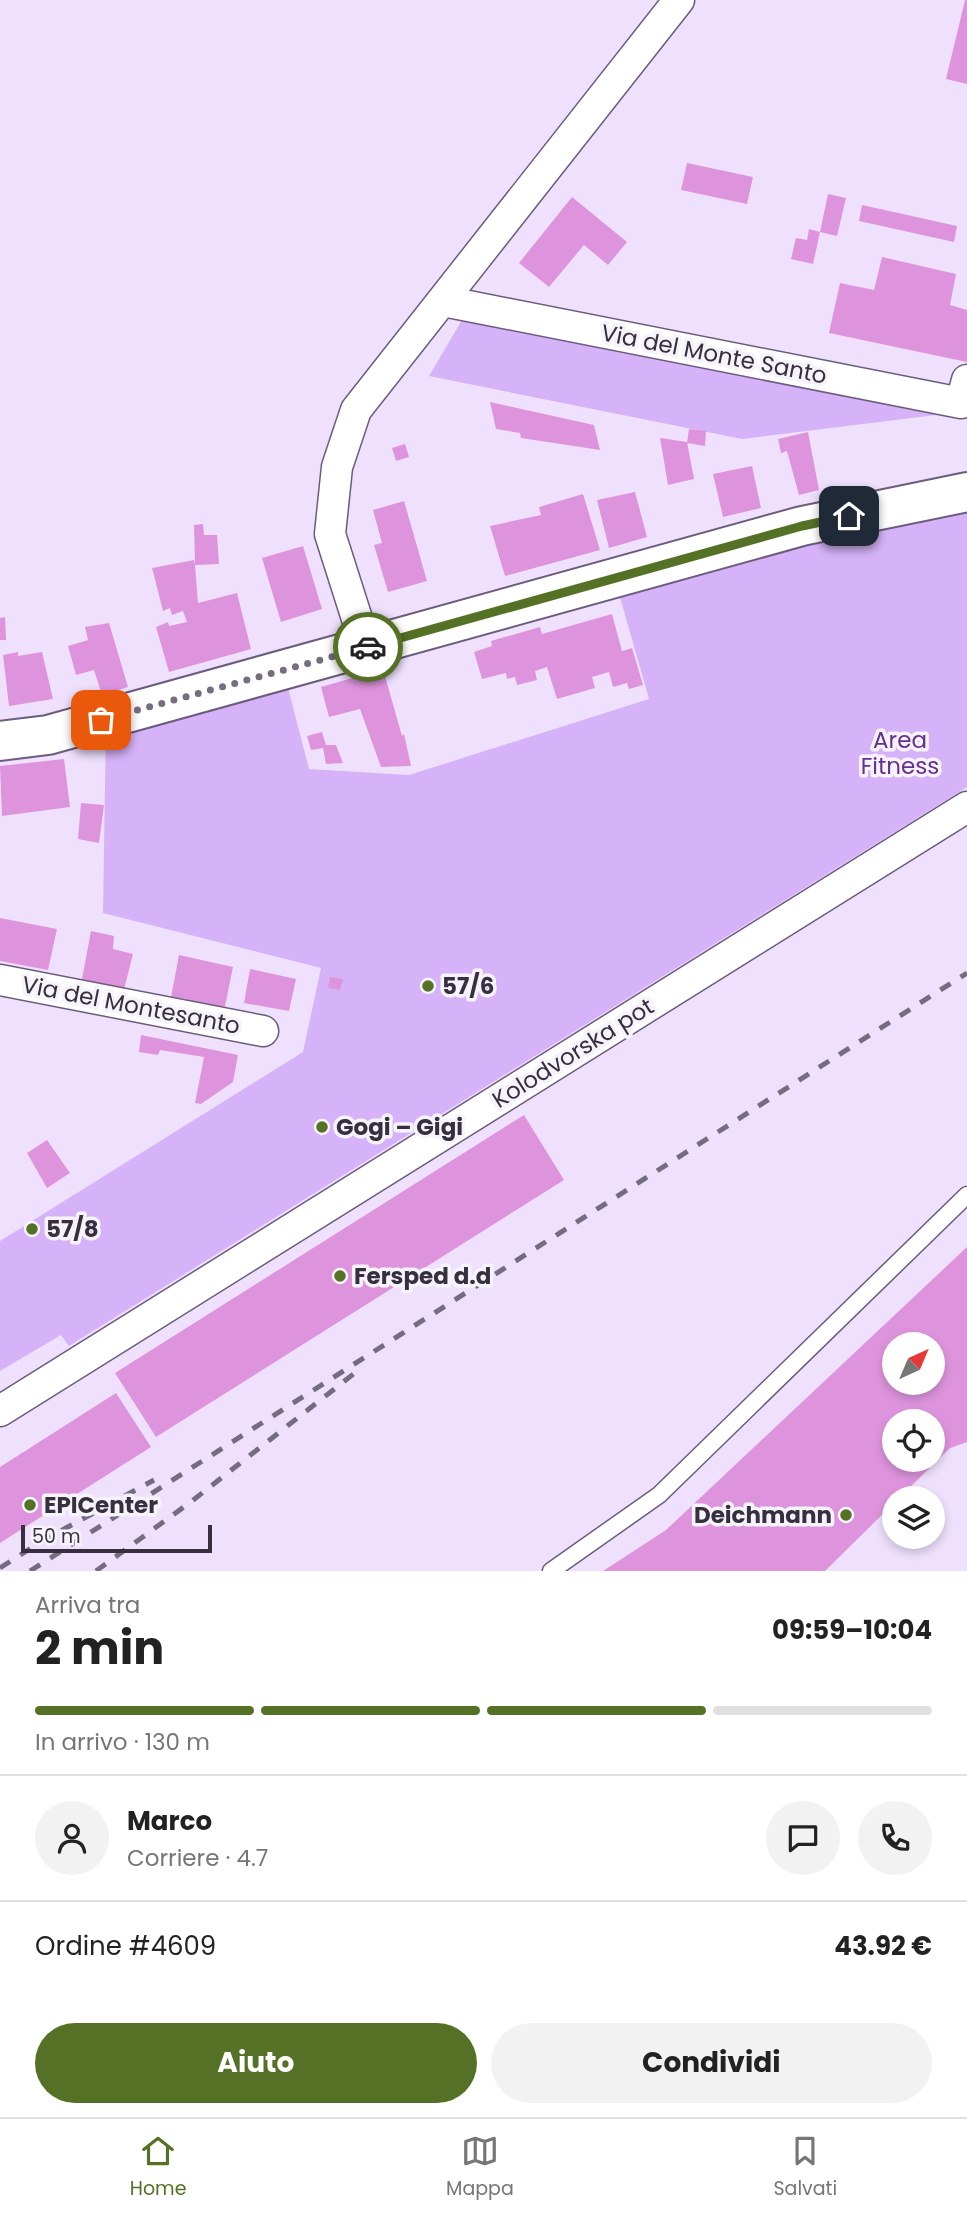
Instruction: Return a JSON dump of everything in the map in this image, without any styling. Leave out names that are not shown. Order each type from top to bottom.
[{"type":"main road","points":[[0,741],[48,734],[802,526],[967,492]]},
{"type":"street","points":[[366,647],[330,534],[337,467],[356,410],[679,0]]},
{"type":"street","name":"Via del Monte Santo","points":[[443,300],[961,403],[967,380]]},
{"type":"street","name":"Kolodvorska pot","points":[[0,1411],[967,807]]},
{"type":"street","name":"Via del Montesanto","points":[[0,980],[263,1031]]},
{"type":"lane","points":[[551,1571],[659,1495],[967,1195]]},
{"type":"green space","points":[[462,320],[944,414],[742,439],[429,376]]},
{"type":"green space","name":"Area Fitness","points":[[967,508],[967,787],[69,1346],[61,1335],[0,1371],[0,1241],[303,1052],[321,968],[103,913],[106,723],[287,684],[309,769],[409,775],[649,699],[619,594],[904,518]]},
{"type":"building","points":[[967,0],[967,84],[946,79]]},
{"type":"building","points":[[687,163],[753,177],[747,204],[681,190]]},
{"type":"building","points":[[828,194],[846,198],[837,236],[820,232]]},
{"type":"building","points":[[572,197],[627,242],[608,265],[584,245],[549,287],[519,263]]},
{"type":"building","points":[[862,205],[957,226],[954,242],[859,221]]},
{"type":"building","points":[[809,229],[820,232],[813,264],[791,259],[796,238],[807,240]]},
{"type":"building","points":[[882,257],[956,274],[950,305],[967,310],[967,362],[829,333],[840,283],[874,290]]},
{"type":"building","points":[[490,402],[594,425],[600,450],[521,438],[520,433],[496,429]]},
{"type":"building","points":[[689,429],[706,431],[705,446],[687,443]]},
{"type":"building","points":[[808,432],[819,490],[799,495],[787,451],[781,453],[778,439]]},
{"type":"building","points":[[660,438],[687,442],[694,479],[668,485]]},
{"type":"building","points":[[405,444],[409,457],[396,461],[392,448]]},
{"type":"building","points":[[752,466],[761,508],[723,517],[713,474]]},
{"type":"building","points":[[635,492],[647,537],[609,548],[597,500]]},
{"type":"building","points":[[583,494],[600,550],[505,576],[490,526],[541,515],[539,507]]},
{"type":"building","points":[[404,501],[427,581],[388,592],[374,545],[382,543],[373,510]]},
{"type":"building","points":[[203,524],[204,535],[217,535],[219,564],[195,565],[194,525]]},
{"type":"building","points":[[303,546],[322,609],[281,622],[262,558]]},
{"type":"building","points":[[194,560],[198,603],[237,593],[251,649],[169,672],[156,627],[168,622],[169,626],[187,622],[183,611],[172,615],[170,608],[163,611],[152,568]]},
{"type":"building","points":[[612,614],[622,651],[632,648],[643,685],[629,689],[627,683],[613,687],[609,672],[592,677],[595,688],[557,699],[547,667],[535,671],[537,680],[517,685],[515,677],[507,679],[506,673],[482,679],[474,652],[492,646],[491,641],[540,627],[542,634]]},
{"type":"building","points":[[5,617],[6,640],[0,640],[0,618]]},
{"type":"building","points":[[109,623],[128,687],[102,695],[94,670],[76,675],[68,646],[88,640],[85,627]]},
{"type":"building","points":[[18,652],[18,656],[42,652],[53,699],[9,706],[3,655]]},
{"type":"building","points":[[383,669],[402,736],[404,734],[411,766],[381,767],[360,709],[329,717],[321,687]]},
{"type":"building","points":[[322,732],[326,745],[336,745],[343,763],[326,764],[323,748],[311,750],[307,736]]},
{"type":"building","points":[[64,759],[70,807],[2,816],[0,766]]},
{"type":"building","points":[[81,803],[104,805],[99,843],[78,839]]},
{"type":"building","points":[[0,918],[57,929],[48,970],[0,961]]},
{"type":"building","points":[[91,931],[114,936],[113,949],[133,954],[123,994],[81,984]]},
{"type":"building","points":[[179,955],[233,967],[224,1011],[191,1004],[187,999],[171,997]]},
{"type":"building","points":[[250,969],[296,979],[289,1011],[244,1003]]},
{"type":"building","points":[[330,977],[343,979],[340,990],[328,988]]},
{"type":"building","points":[[141,1035],[238,1055],[233,1082],[201,1104],[195,1103],[204,1057],[160,1050],[158,1055],[139,1052]]},
{"type":"building","name":"Fersped d.d","points":[[524,1115],[564,1180],[156,1437],[115,1373]]},
{"type":"building","points":[[47,1140],[70,1173],[47,1188],[27,1153]]},
{"type":"building","points":[[967,1247],[967,1442],[950,1448],[945,1453],[945,1409],[882,1409],[882,1472],[926,1472],[911,1486],[882,1486],[882,1515],[825,1571],[603,1571],[666,1530]]},
{"type":"building","name":"EPICenter","points":[[116,1393],[151,1447],[0,1543],[0,1467]]},
{"type":"railway","points":[[30,1571],[967,973]]},
{"type":"railway","points":[[96,1571],[192,1501],[356,1372]]},
{"type":"railway","points":[[0,1568],[42,1541],[154,1480]]},
{"type":"way so far","points":[[101,720],[368,647]]},
{"type":"place","name":"57/6","points":[[428,986]]},
{"type":"place","name":"Gogi – Gigi","points":[[322,1127]]},
{"type":"place","name":"57/8","points":[[32,1229]]},
{"type":"place","name":"Fersped d.d","points":[[340,1276]]},
{"type":"place","name":"EPICenter","points":[[30,1505]]},
{"type":"place","name":"Deichmann","points":[[846,1515]]},
{"type":"route","points":[[368,647],[802,526],[849,516]]}]
